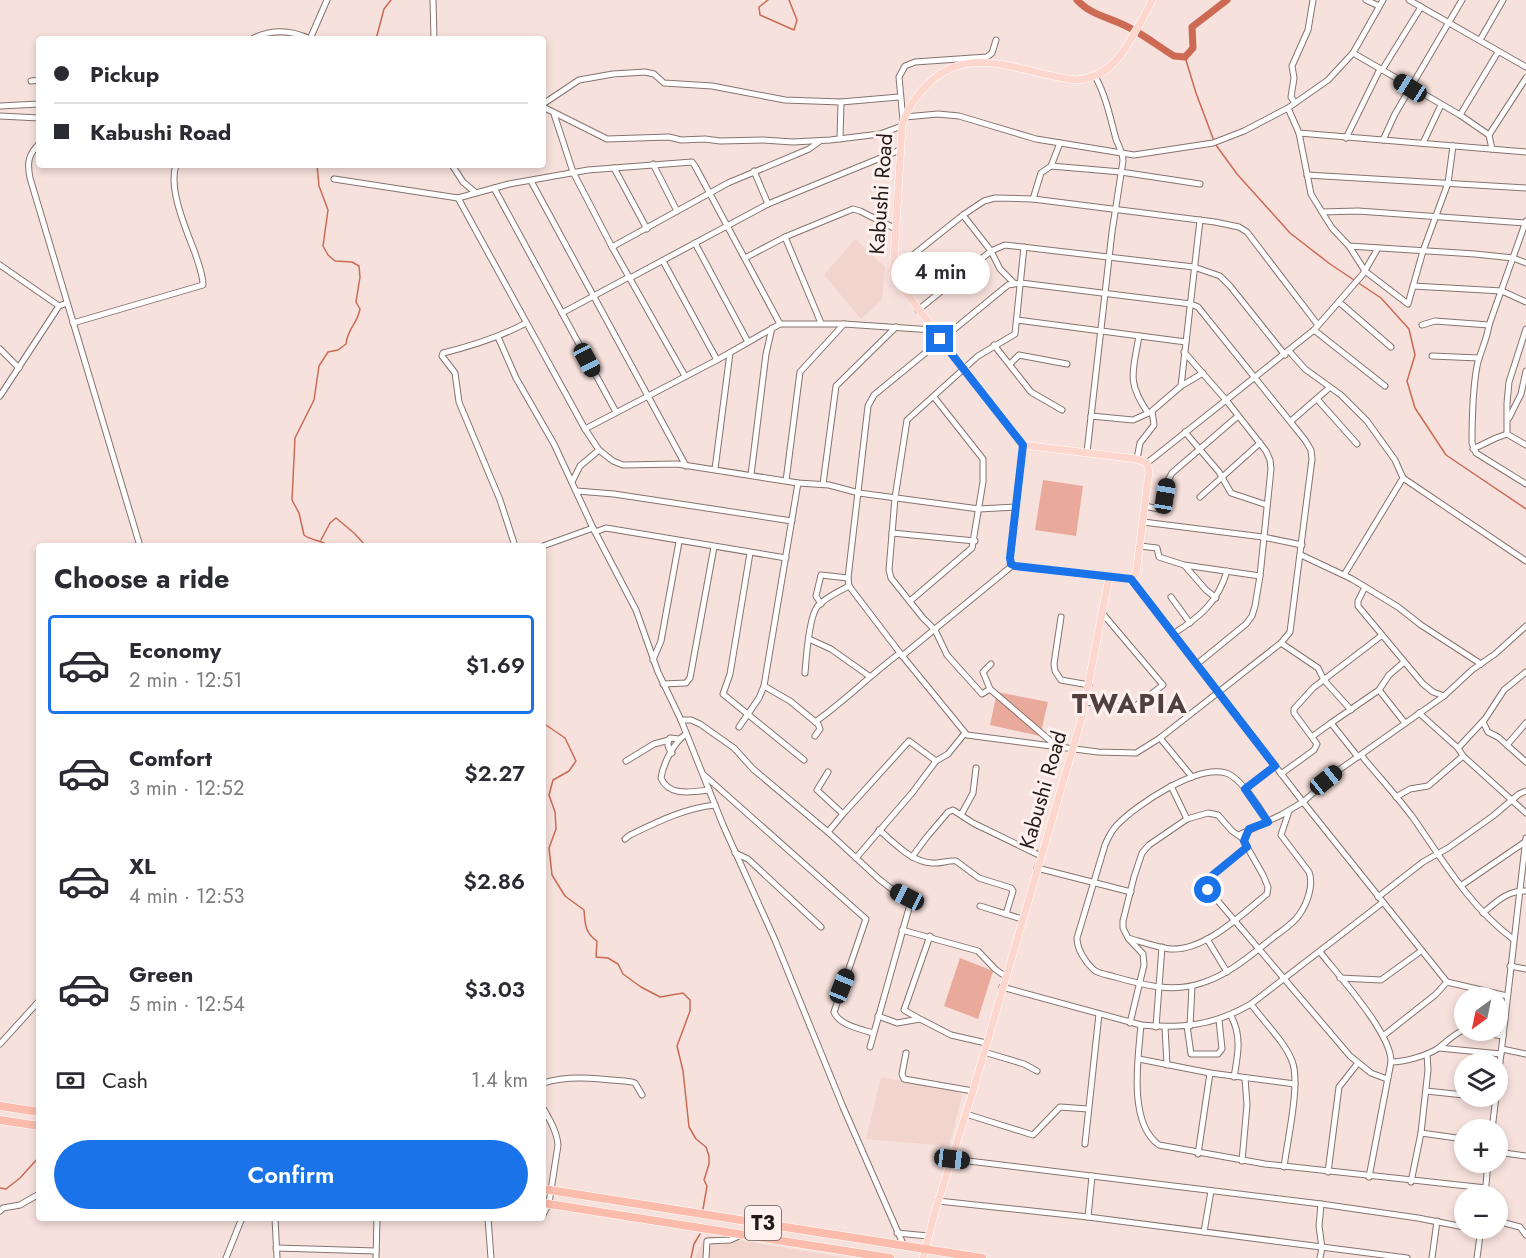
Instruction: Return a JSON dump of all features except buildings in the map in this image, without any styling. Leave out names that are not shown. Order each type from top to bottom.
[{"type":"highway","points":[[0,1106],[36,1112]]},
{"type":"highway","points":[[0,1120],[36,1126]]},
{"type":"highway","name":"T3","points":[[547,1189],[982,1258]]},
{"type":"highway","name":"T3","points":[[546,1203],[890,1258]]},
{"type":"main road","points":[[1095,76],[1114,64],[1142,21],[1152,0]]},
{"type":"main road","name":"Kabushi Road","points":[[1023,445],[894,280],[892,272],[903,121],[925,87],[957,63],[980,62],[1010,65],[1068,79],[1095,76]]},
{"type":"main road","points":[[1023,445],[1137,459],[1147,463],[1149,469],[1140,546],[1136,574],[1131,579],[1013,565],[1010,558],[1023,445]]},
{"type":"main road","name":"Kabushi Road","points":[[923,1258],[1086,702],[1109,577]]},
{"type":"street","points":[[311,36],[327,0]]},
{"type":"street","points":[[432,0],[434,36]]},
{"type":"street","points":[[1295,103],[1291,97],[1294,78],[1292,66],[1308,30],[1313,0]]},
{"type":"street","points":[[1366,0],[1379,6]]},
{"type":"street","points":[[546,108],[606,139],[669,137],[681,140],[820,141],[880,134],[903,121],[938,114],[959,116],[1029,137],[1140,156],[1215,142],[1288,108],[1328,80],[1353,52],[1383,0]]},
{"type":"street","points":[[1409,0],[1526,67]]},
{"type":"street","points":[[1383,140],[1410,88],[1462,0]]},
{"type":"street","points":[[1480,40],[1503,0]]},
{"type":"street","points":[[1346,138],[1381,70],[1421,7]]},
{"type":"street","points":[[259,36],[282,32],[303,36]]},
{"type":"street","points":[[903,121],[899,97],[899,74],[905,66],[915,62],[957,63],[989,57],[996,40]]},
{"type":"street","points":[[1353,52],[1489,135],[1492,149]]},
{"type":"street","points":[[1460,116],[1498,52]]},
{"type":"street","points":[[546,104],[579,80],[603,75],[645,72],[654,74],[664,82],[712,86],[785,100],[841,102],[899,97]]},
{"type":"street","points":[[1087,452],[1123,153],[1105,97],[1095,76]]},
{"type":"street","points":[[31,81],[36,80]]},
{"type":"street","points":[[1489,135],[1525,81]]},
{"type":"street","points":[[840,139],[841,102]]},
{"type":"street","points":[[0,106],[36,104]]},
{"type":"street","points":[[1424,143],[1441,105]]},
{"type":"street","points":[[1288,108],[1299,134],[1311,194],[1322,212],[1365,271],[1408,304],[1423,251],[1448,183],[1453,146]]},
{"type":"street","points":[[554,114],[573,172],[612,247],[685,376]]},
{"type":"street","points":[[0,116],[36,118]]},
{"type":"street","points":[[1299,134],[1526,152]]},
{"type":"street","points":[[612,247],[710,193],[754,171],[809,149],[820,141]]},
{"type":"street","points":[[1034,199],[1041,173],[1051,166],[1059,143]]},
{"type":"street","points":[[36,147],[27,164],[139,543]]},
{"type":"street","points":[[562,313],[768,204],[900,150]]},
{"type":"street","points":[[334,179],[458,198],[494,188],[573,172],[692,162],[780,324]]},
{"type":"street","points":[[653,164],[677,211]]},
{"type":"street","points":[[1051,166],[1121,172],[1200,184]]},
{"type":"street","points":[[73,323],[203,285],[176,194],[173,174],[175,168]]},
{"type":"street","points":[[454,168],[463,182],[476,193]]},
{"type":"street","points":[[614,168],[647,229]]},
{"type":"street","points":[[754,171],[768,204]]},
{"type":"street","points":[[1307,175],[1526,188]]},
{"type":"street","points":[[531,181],[686,466]]},
{"type":"street","points":[[494,188],[616,412]]},
{"type":"street","points":[[892,272],[963,215],[989,199],[1000,197],[1034,199],[1226,223],[1243,229],[1299,298],[1316,328],[1385,386]]},
{"type":"street","points":[[458,198],[585,429],[599,450],[613,461],[623,465],[715,469],[798,483],[823,484],[859,493],[980,509],[1016,507]]},
{"type":"street","points":[[745,258],[785,237],[853,209],[896,229]]},
{"type":"street","points":[[1322,212],[1358,211],[1526,222],[1479,358],[1472,422],[1473,449],[1476,453],[1526,484]]},
{"type":"street","points":[[963,215],[991,251],[1000,269],[1017,283]]},
{"type":"street","points":[[1181,386],[1200,220]]},
{"type":"street","points":[[785,237],[821,323]]},
{"type":"street","points":[[695,243],[748,342]]},
{"type":"street","points":[[918,310],[991,251],[1005,245],[1194,267],[1214,274],[1224,280],[1287,353],[1354,407],[1379,435],[1399,466],[1403,478],[1526,561]]},
{"type":"street","points":[[1349,246],[1513,258],[1526,263]]},
{"type":"street","points":[[990,689],[984,694],[981,693],[945,652],[935,630],[923,618],[890,574],[892,533],[907,420],[963,368],[994,345],[1016,334],[1017,283],[1024,247]]},
{"type":"street","points":[[1147,463],[1316,328],[1365,271],[1378,248]]},
{"type":"street","points":[[663,261],[717,360]]},
{"type":"street","points":[[0,265],[59,306]]},
{"type":"street","points":[[1017,283],[1106,294],[1191,304],[1198,307],[1311,450],[1312,459],[1293,624],[1288,636],[1281,643],[1144,750],[1126,754],[978,738],[964,733],[849,586],[848,578],[868,406],[871,398],[1008,285],[1017,283]]},
{"type":"street","points":[[1413,286],[1502,291],[1526,302]]},
{"type":"street","points":[[1339,302],[1391,347]]},
{"type":"street","points":[[0,396],[59,306],[67,303]]},
{"type":"street","points":[[1017,320],[1185,342]]},
{"type":"street","points":[[1422,325],[1435,321],[1489,325]]},
{"type":"street","points":[[515,543],[500,500],[459,402],[453,370],[442,356],[443,353],[498,337],[526,323]]},
{"type":"street","points":[[585,429],[717,360],[780,324],[821,323],[933,330]]},
{"type":"street","points":[[786,481],[800,372],[844,324]]},
{"type":"street","points":[[823,484],[836,386],[896,327]]},
{"type":"street","points":[[751,475],[772,328]]},
{"type":"street","points":[[1507,434],[1509,382],[1526,329]]},
{"type":"street","points":[[1137,459],[1140,443],[1154,425],[1150,412],[1134,391],[1132,381],[1139,336]]},
{"type":"street","points":[[498,337],[516,378],[550,438],[636,610],[663,684],[681,720],[735,853],[775,940],[831,1078],[904,1246]]},
{"type":"street","points":[[994,345],[1031,392],[1062,410]]},
{"type":"street","points":[[0,349],[19,368]]},
{"type":"street","points":[[1519,351],[1526,354]]},
{"type":"street","points":[[1184,352],[1260,443],[1269,456],[1270,464],[1260,576],[1252,616],[1246,624],[1197,664]]},
{"type":"street","points":[[715,469],[730,353]]},
{"type":"street","points":[[1010,364],[1019,355],[1067,364]]},
{"type":"street","points":[[1432,356],[1479,358]]},
{"type":"street","points":[[1508,420],[1521,394],[1526,371]]},
{"type":"street","points":[[1091,416],[1133,420],[1150,412],[1181,386],[1203,373]]},
{"type":"street","points":[[1291,422],[1329,388]]},
{"type":"street","points":[[910,601],[960,561],[972,548],[980,509],[983,459],[934,397]]},
{"type":"street","points":[[1317,399],[1357,444]]},
{"type":"street","points":[[1145,506],[1163,510],[1167,482],[1172,473],[1238,416]]},
{"type":"street","points":[[1185,432],[1233,494],[1267,505]]},
{"type":"street","points":[[1473,449],[1507,434]]},
{"type":"street","points":[[1507,434],[1526,445]]},
{"type":"street","points":[[1200,496],[1260,443]]},
{"type":"street","points":[[572,482],[580,466],[599,450]]},
{"type":"street","points":[[1344,575],[1403,478]]},
{"type":"street","points":[[739,727],[759,698],[764,686],[798,483]]},
{"type":"street","points":[[577,491],[614,494],[792,521]]},
{"type":"street","points":[[1143,522],[1263,537],[1302,545]]},
{"type":"street","points":[[546,545],[606,528],[714,548],[786,558]]},
{"type":"street","points":[[892,533],[975,541]]},
{"type":"street","points":[[653,660],[661,641],[679,542]]},
{"type":"street","points":[[1140,546],[1157,548],[1158,557],[1184,565],[1260,576]]},
{"type":"street","points":[[663,684],[686,683],[690,678],[714,548]]},
{"type":"street","points":[[750,553],[730,674],[723,694],[804,760]]},
{"type":"street","points":[[1301,555],[1365,587],[1481,664]]},
{"type":"street","points":[[815,722],[853,694],[869,676],[935,630],[1013,565]]},
{"type":"street","points":[[1184,565],[1216,598]]},
{"type":"street","points":[[1173,634],[1216,598],[1227,571]]},
{"type":"street","points":[[821,604],[816,596],[822,575],[848,578]]},
{"type":"street","points":[[1131,579],[1281,774],[1446,982],[1468,987]]},
{"type":"street","points":[[804,673],[816,609],[849,586]]},
{"type":"street","points":[[1365,587],[1358,606],[1403,663],[1429,689],[1444,696]]},
{"type":"street","points":[[1171,597],[1190,622]]},
{"type":"street","points":[[1086,702],[1133,708],[1162,685],[1103,614]]},
{"type":"street","points":[[1061,617],[1055,671],[1061,680],[1089,685]]},
{"type":"street","points":[[1239,835],[1303,802],[1339,770],[1444,696],[1472,669],[1526,626]]},
{"type":"street","points":[[1281,774],[1316,748],[1317,741],[1294,711],[1302,699],[1381,636]]},
{"type":"street","points":[[809,639],[831,649],[869,676]]},
{"type":"street","points":[[1281,643],[1318,668],[1324,680],[1351,710]]},
{"type":"street","points":[[1313,736],[1379,690],[1389,675],[1403,663]]},
{"type":"street","points":[[991,664],[983,672],[990,689],[1055,745]]},
{"type":"street","points":[[1458,748],[1483,722],[1504,690],[1526,672]]},
{"type":"street","points":[[764,686],[790,701],[815,722],[820,728],[816,736]]},
{"type":"street","points":[[1379,690],[1405,723]]},
{"type":"street","points":[[1419,713],[1526,813]]},
{"type":"street","points":[[681,720],[691,720],[700,724],[734,748],[753,769],[828,832],[886,885],[910,899],[870,1047]]},
{"type":"street","points":[[1483,722],[1488,732],[1498,737],[1526,762]]},
{"type":"street","points":[[1331,723],[1396,797],[1483,913],[1513,939]]},
{"type":"street","points":[[1507,745],[1526,723]]},
{"type":"street","points":[[856,858],[912,793],[936,761],[948,754],[964,733]]},
{"type":"street","points":[[686,734],[679,739],[662,770],[661,778],[664,784],[684,792],[709,790]]},
{"type":"street","points":[[626,761],[654,744],[670,738],[679,739]]},
{"type":"street","points":[[1160,738],[1192,777]]},
{"type":"street","points":[[669,740],[668,745],[672,753]]},
{"type":"street","points":[[828,832],[909,741],[936,761]]},
{"type":"street","points":[[1396,797],[1410,789],[1428,786],[1463,756]]},
{"type":"street","points":[[1245,789],[1275,766]]},
{"type":"street","points":[[961,815],[973,793],[976,768]]},
{"type":"street","points":[[828,772],[817,790],[843,814]]},
{"type":"street","points":[[1268,822],[1245,789],[1225,772],[1202,774],[1171,786],[1131,814],[1110,833],[1077,938],[1079,948],[1095,971],[1140,984],[1160,987],[1191,986],[1227,972],[1296,920],[1305,905],[1312,879],[1281,835],[1289,811]]},
{"type":"street","points":[[702,773],[866,919],[834,1012],[835,1016],[842,1021],[873,1033]]},
{"type":"street","points":[[1171,786],[1187,819]]},
{"type":"street","points":[[1378,897],[1526,791]]},
{"type":"street","points":[[625,839],[668,818],[715,804]]},
{"type":"street","points":[[912,857],[951,810],[1041,856]]},
{"type":"street","points":[[1128,938],[1162,948],[1181,948],[1207,939],[1269,891],[1245,844],[1221,818],[1208,813],[1187,819],[1149,845],[1142,853],[1123,924],[1128,938],[1143,954],[1144,960],[1130,1023]]},
{"type":"street","points":[[1263,813],[1281,815]]},
{"type":"street","points":[[1249,829],[1245,844],[1209,878],[1205,884],[1208,890],[1358,1063],[1374,1075],[1387,1079]]},
{"type":"street","points":[[879,830],[912,857],[932,864],[956,861],[981,879],[1011,888],[1013,891],[1006,914]]},
{"type":"street","points":[[1462,885],[1526,840]]},
{"type":"street","points":[[1508,987],[1513,939],[1522,891],[1526,840]]},
{"type":"street","points":[[735,853],[748,859],[821,927]]},
{"type":"street","points":[[1038,868],[1131,892]]},
{"type":"street","points":[[1483,913],[1508,894],[1522,891]]},
{"type":"street","points":[[1002,987],[1142,1026],[1189,1026],[1219,1020],[1251,1004],[1382,903]]},
{"type":"street","points":[[980,906],[1022,919]]},
{"type":"street","points":[[902,930],[978,951],[1005,976]]},
{"type":"street","points":[[930,936],[904,1010],[951,1035],[986,1043]]},
{"type":"street","points":[[1207,939],[1227,972]]},
{"type":"street","points":[[1156,1027],[1162,948]]},
{"type":"street","points":[[1340,978],[1381,980],[1421,951]]},
{"type":"street","points":[[1320,952],[1383,1036],[1391,1054],[1369,1177]]},
{"type":"street","points":[[1510,966],[1526,969]]},
{"type":"street","points":[[1383,1036],[1435,995],[1446,982]]},
{"type":"street","points":[[1191,986],[1189,1026],[1191,1054],[1218,1054],[1222,1048],[1219,1020]]},
{"type":"street","points":[[0,1044],[36,1004]]},
{"type":"street","points":[[1251,1004],[1291,1058],[1294,1071],[1284,1167]]},
{"type":"street","points":[[1085,1144],[1099,1014]]},
{"type":"street","points":[[878,1016],[897,1023],[920,1019]]},
{"type":"street","points":[[1231,1016],[1238,1028],[1239,1039],[1234,1077]]},
{"type":"street","points":[[1142,1026],[1136,1100],[1150,1137],[1155,1143],[1163,1147],[1198,1154],[1284,1167],[1454,1185]]},
{"type":"street","points":[[1165,1027],[1167,1065]]},
{"type":"street","points":[[1391,1062],[1406,1061],[1427,1054],[1439,1048],[1454,1036]]},
{"type":"street","points":[[1501,1051],[1502,1041]]},
{"type":"street","points":[[1439,1048],[1526,1054]]},
{"type":"street","points":[[984,1052],[1024,1064],[1037,1071]]},
{"type":"street","points":[[906,1053],[903,1078],[973,1091]]},
{"type":"street","points":[[1411,1182],[1421,1133],[1428,1070],[1427,1054]]},
{"type":"street","points":[[1139,1059],[1234,1077],[1294,1084]]},
{"type":"street","points":[[1328,1172],[1339,1087],[1358,1063]]},
{"type":"street","points":[[1198,1154],[1210,1073]]},
{"type":"street","points":[[546,1082],[589,1078],[632,1082],[642,1095]]},
{"type":"street","points":[[1242,1161],[1247,1105],[1245,1078]]},
{"type":"street","points":[[1426,1091],[1454,1094]]},
{"type":"street","points":[[966,1114],[1033,1135],[1060,1107],[1088,1109]]},
{"type":"street","points":[[546,1114],[557,1137],[546,1203]]},
{"type":"street","points":[[1421,1133],[1454,1138]]},
{"type":"street","points":[[1508,1154],[1526,1156]]},
{"type":"street","points":[[952,1159],[1321,1204],[1454,1225]]},
{"type":"street","points":[[1089,1217],[1092,1176]]},
{"type":"street","points":[[1204,1232],[1211,1191]]},
{"type":"street","points":[[0,1210],[20,1205],[36,1196]]},
{"type":"street","points":[[938,1201],[1089,1217],[1407,1258]]},
{"type":"street","points":[[1320,1258],[1322,1248],[1319,1226],[1321,1204]]},
{"type":"street","points":[[226,1258],[241,1221]]},
{"type":"street","points":[[275,1221],[277,1258]]},
{"type":"street","points":[[276,1248],[376,1255],[377,1221]]},
{"type":"street","points":[[488,1221],[491,1258]]},
{"type":"street","points":[[1432,1258],[1437,1221]]},
{"type":"street","points":[[1508,1224],[1518,1226],[1526,1235]]},
{"type":"street","points":[[897,1233],[928,1236]]},
{"type":"street","points":[[706,1258],[707,1241],[730,1240],[743,1235]]},
{"type":"street","points":[[1477,1258],[1479,1239]]},
{"type":"shaded area","points":[[855,239],[885,267],[882,300],[861,319],[824,275]]},
{"type":"shaded area","points":[[1043,480],[1083,486],[1076,536],[1035,530]]},
{"type":"shaded area","points":[[997,692],[1048,702],[1040,736],[990,725]]},
{"type":"shaded area","points":[[960,958],[993,971],[978,1019],[944,1006]]},
{"type":"shaded area","points":[[881,1077],[959,1092],[962,1096],[949,1146],[866,1139]]},
{"type":"shaded area","points":[[707,1235],[846,1258],[695,1258]]},
{"type":"waterway","points":[[377,36],[384,9],[391,0]]},
{"type":"waterway","points":[[768,0],[759,7],[760,15],[794,30],[797,20],[789,0]]},
{"type":"waterway","points":[[1077,0],[1094,12],[1138,33],[1174,56],[1185,57],[1193,48],[1192,27],[1227,0]]},
{"type":"waterway","points":[[1185,57],[1214,141]]},
{"type":"waterway","points":[[1216,145],[1237,174],[1290,233],[1330,264],[1381,298],[1409,329],[1415,355],[1407,381],[1415,408],[1446,455],[1526,509]]},
{"type":"waterway","points":[[317,168],[319,186],[328,210],[323,246],[335,261],[352,262],[359,266],[360,277],[356,302],[360,309],[357,319],[346,344],[338,350],[328,352],[319,366],[314,400],[295,438],[292,500],[299,513],[304,535],[323,543]]},
{"type":"waterway","points":[[321,540],[330,523],[336,518],[363,543]]},
{"type":"waterway","points":[[546,725],[565,738],[576,761],[569,771],[553,780],[549,795],[555,812],[556,829],[549,848],[552,875],[565,896],[584,910],[585,924],[597,941],[596,957],[608,958],[618,964],[623,974],[660,997],[683,993],[690,1000],[690,1011],[677,1046],[683,1071],[689,1127],[696,1139],[706,1147],[709,1156],[704,1180],[707,1186],[703,1209]]},
{"type":"waterway","points":[[0,1188],[6,1189],[36,1160]]},
{"type":"waterway","points":[[691,1258],[694,1244],[700,1234]]},
{"type":"district","name":"TWAPIA","points":[[1130,703]]},
{"type":"route","points":[[940,339],[1023,445],[1011,564],[1131,579],[1275,766],[1245,789],[1268,822],[1249,829],[1244,841],[1247,847],[1209,878],[1205,884],[1208,890]]}]
